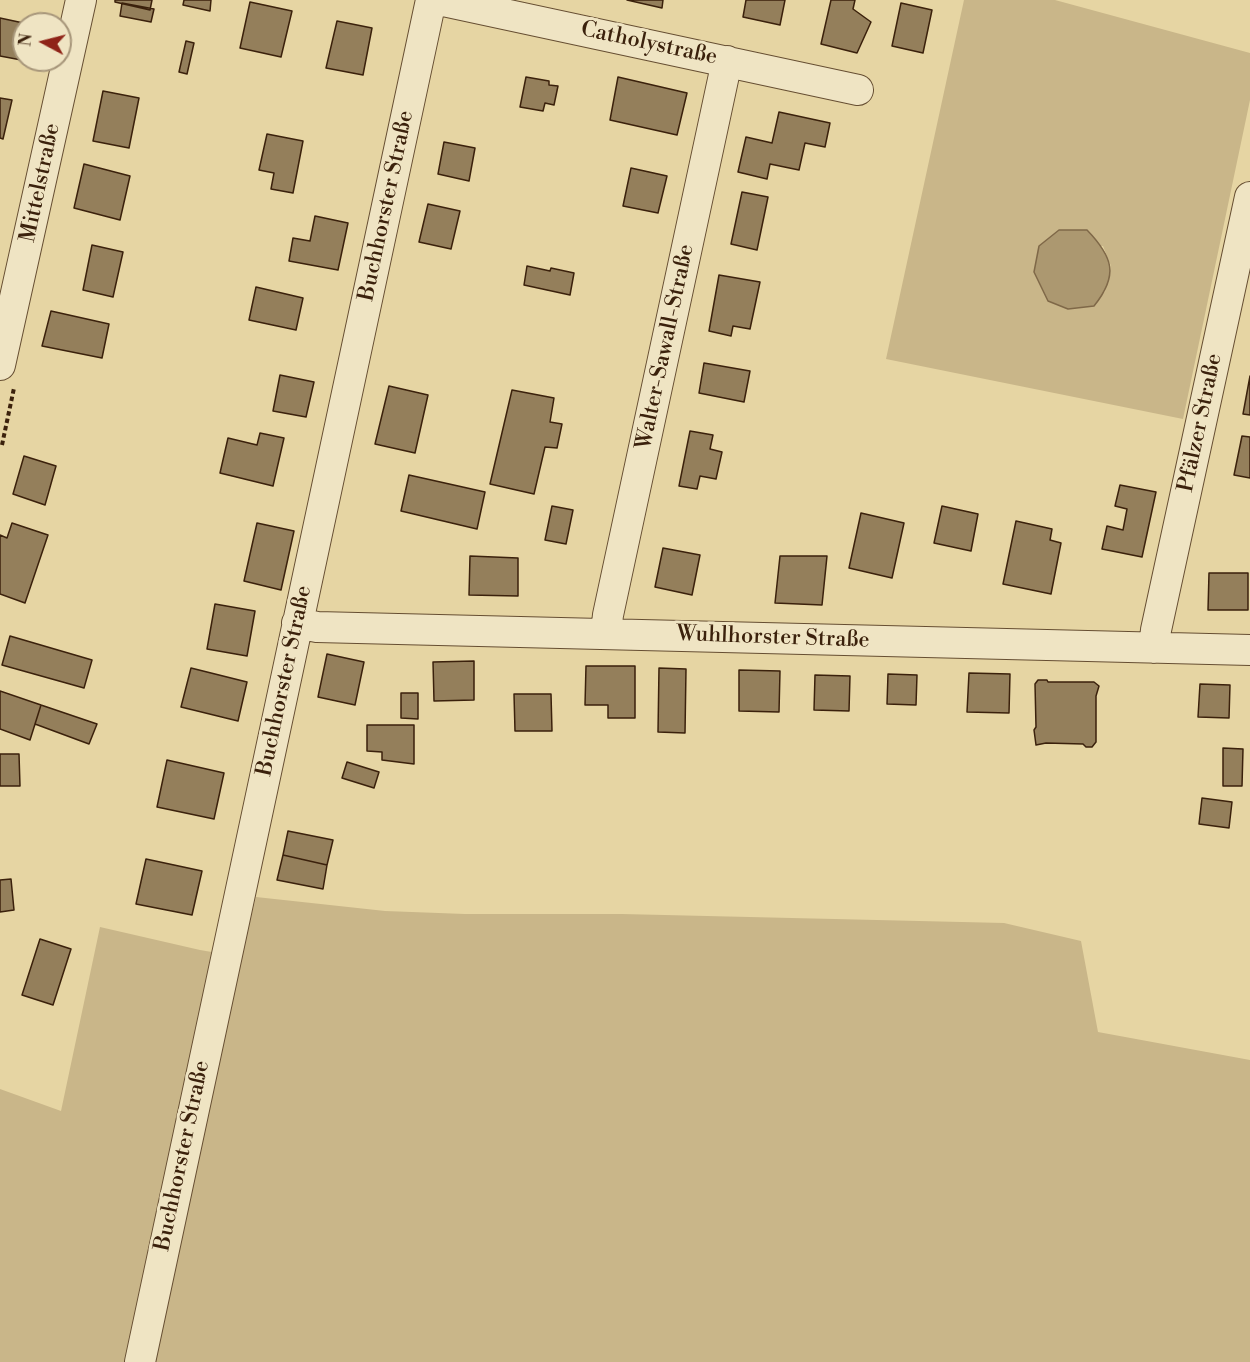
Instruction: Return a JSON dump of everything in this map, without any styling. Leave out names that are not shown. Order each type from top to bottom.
[{"type":"street","name":"Mittelstraße","points":[[0,365],[81,0]]},
{"type":"street","name":"Buchhorster Straße","points":[[140,1362],[431,0]]},
{"type":"street","name":"Catholystraße","points":[[439,0],[858,90]]},
{"type":"street","name":"Walter-Sawall-Straße","points":[[606,633],[631,505],[728,61]]},
{"type":"street","name":"Pfälzer Straße","points":[[1154,648],[1158,619],[1250,197]]},
{"type":"street","name":"Wuhlhorster Straße","points":[[297,623],[317,627],[1250,650]]},
{"type":"shaded area","points":[[964,0],[1055,0],[1250,53],[1250,100],[1183,419],[886,359]],"holes":[[[1039,246],[1103,246],[1111,266],[1105,292],[1048,301],[1034,272]]]},
{"type":"shaded area","points":[[1059,230],[1087,230],[1103,249],[1110,266],[1110,275],[1102,295],[1094,306],[1068,309],[1048,301],[1034,272],[1039,246]]},
{"type":"shaded area","points":[[256,897],[385,911],[465,914],[622,914],[1004,923],[1081,941],[1098,1032],[1250,1060],[1250,1362],[0,1362],[0,1089],[61,1111],[100,927],[241,957]]},
{"type":"building","points":[[115,0],[152,0],[150,10],[115,2]]},
{"type":"building","points":[[184,0],[211,0],[210,11],[183,5]]},
{"type":"building","points":[[627,0],[663,0],[662,8]]},
{"type":"building","points":[[746,0],[785,0],[780,25],[743,17]]},
{"type":"building","points":[[831,0],[855,0],[853,9],[871,22],[857,53],[821,44]]},
{"type":"building","points":[[250,2],[292,11],[281,57],[240,48]]},
{"type":"building","points":[[122,3],[154,9],[151,22],[120,16]]},
{"type":"building","points":[[901,3],[932,10],[923,53],[892,46]]},
{"type":"building","points":[[0,18],[12,21],[12,58],[0,56]]},
{"type":"building","points":[[337,21],[372,28],[363,75],[326,68]]},
{"type":"building","points":[[186,41],[194,43],[187,74],[179,72]]},
{"type":"building","points":[[526,77],[549,81],[549,85],[558,86],[554,105],[545,103],[543,111],[520,107]]},
{"type":"building","points":[[618,77],[687,93],[677,135],[610,120]]},
{"type":"building","points":[[103,91],[139,98],[129,148],[93,141]]},
{"type":"building","points":[[0,98],[12,100],[3,139],[0,138]]},
{"type":"building","points":[[779,112],[830,123],[825,147],[805,143],[799,170],[770,164],[767,179],[738,172],[746,137],[772,143]]},
{"type":"building","points":[[267,134],[303,141],[293,193],[271,189],[274,173],[259,170]]},
{"type":"building","points":[[444,142],[475,148],[469,181],[438,174]]},
{"type":"building","points":[[84,164],[130,176],[120,220],[74,208]]},
{"type":"building","points":[[631,168],[667,176],[658,213],[623,206]]},
{"type":"building","points":[[742,192],[768,197],[757,250],[731,244]]},
{"type":"building","points":[[428,204],[460,211],[451,249],[419,242]]},
{"type":"building","points":[[315,216],[348,223],[338,270],[289,261],[293,238],[310,241]]},
{"type":"building","points":[[92,245],[123,252],[113,297],[83,290]]},
{"type":"building","points":[[527,266],[574,273],[570,295],[524,285]]},
{"type":"building","points":[[719,275],[760,282],[750,329],[733,326],[731,336],[709,331]]},
{"type":"building","points":[[256,287],[303,298],[296,330],[249,320]]},
{"type":"building","points":[[51,311],[109,324],[102,358],[42,346]]},
{"type":"building","points":[[704,363],[750,371],[744,402],[699,393]]},
{"type":"building","points":[[280,375],[314,382],[306,417],[273,411]]},
{"type":"building","points":[[1250,376],[1250,415],[1243,414]]},
{"type":"building","points":[[389,386],[428,395],[415,453],[375,444]]},
{"type":"building","points":[[512,390],[554,398],[550,422],[562,424],[557,448],[545,447],[534,494],[490,484]]},
{"type":"building","points":[[690,431],[713,435],[710,449],[722,452],[716,479],[700,476],[697,489],[679,486]]},
{"type":"building","points":[[260,433],[284,438],[273,486],[220,473],[228,438],[257,445]]},
{"type":"building","points":[[1242,436],[1250,437],[1250,478],[1234,475]]},
{"type":"building","points":[[24,456],[56,466],[45,505],[13,494]]},
{"type":"building","points":[[409,475],[485,492],[477,529],[401,511]]},
{"type":"building","points":[[1120,485],[1156,492],[1142,557],[1102,549],[1107,526],[1123,530],[1127,509],[1115,506]]},
{"type":"building","points":[[552,506],[573,510],[566,544],[545,540]]},
{"type":"building","points":[[942,506],[978,514],[971,551],[934,543]]},
{"type":"building","points":[[861,513],[904,523],[892,578],[849,568]]},
{"type":"building","points":[[1016,521],[1052,529],[1050,540],[1061,543],[1051,594],[1003,584]]},
{"type":"building","points":[[12,523],[48,535],[25,603],[0,594],[0,535],[7,538]]},
{"type":"building","points":[[257,523],[294,531],[281,590],[244,581]]},
{"type":"building","points":[[663,548],[700,555],[692,595],[655,587]]},
{"type":"building","points":[[470,556],[518,558],[518,596],[469,595]]},
{"type":"building","points":[[780,556],[827,556],[822,605],[775,603]]},
{"type":"building","points":[[1209,573],[1248,573],[1248,610],[1208,610]]},
{"type":"building","points":[[215,604],[255,611],[247,656],[207,649]]},
{"type":"building","points":[[10,636],[92,660],[84,688],[2,665]]},
{"type":"building","points":[[327,654],[364,662],[355,705],[318,697]]},
{"type":"building","points":[[474,661],[474,700],[434,701],[433,662]]},
{"type":"building","points":[[586,666],[635,666],[635,718],[608,718],[608,705],[585,705]]},
{"type":"building","points":[[191,668],[247,682],[238,721],[181,707]]},
{"type":"building","points":[[659,668],[686,669],[685,733],[658,732]]},
{"type":"building","points":[[739,670],[780,671],[779,712],[739,711]]},
{"type":"building","points":[[969,673],[1010,674],[1009,713],[967,712]]},
{"type":"building","points":[[888,674],[917,675],[916,705],[887,704]]},
{"type":"building","points":[[815,675],[850,676],[849,711],[814,710]]},
{"type":"building","points":[[1038,680],[1094,682],[1099,686],[1096,696],[1096,742],[1092,747],[1086,747],[1083,744],[1036,745],[1035,684]]},
{"type":"building","points":[[1200,684],[1230,685],[1229,718],[1198,717]]},
{"type":"building","points":[[0,691],[41,705],[30,740],[0,729]]},
{"type":"building","points":[[401,693],[418,693],[418,719],[401,718]]},
{"type":"building","points":[[514,694],[551,694],[552,731],[515,731]]},
{"type":"building","points":[[41,705],[97,724],[89,744],[35,724]]},
{"type":"building","points":[[367,725],[414,725],[414,764],[382,760],[382,752],[367,751]]},
{"type":"building","points":[[1223,748],[1243,749],[1242,786],[1223,786]]},
{"type":"building","points":[[0,754],[19,754],[20,786],[0,786]]},
{"type":"building","points":[[167,760],[224,773],[214,819],[157,807]]},
{"type":"building","points":[[347,762],[379,772],[374,788],[342,778]]},
{"type":"building","points":[[1202,798],[1232,802],[1229,828],[1199,824]]},
{"type":"building","points":[[288,831],[333,840],[327,865],[283,855]]},
{"type":"building","points":[[283,855],[327,865],[323,889],[277,880]]},
{"type":"building","points":[[146,859],[202,871],[192,915],[136,904]]},
{"type":"building","points":[[11,879],[14,910],[0,912],[0,880]]},
{"type":"building","points":[[40,939],[71,949],[53,1005],[22,995]]}]
